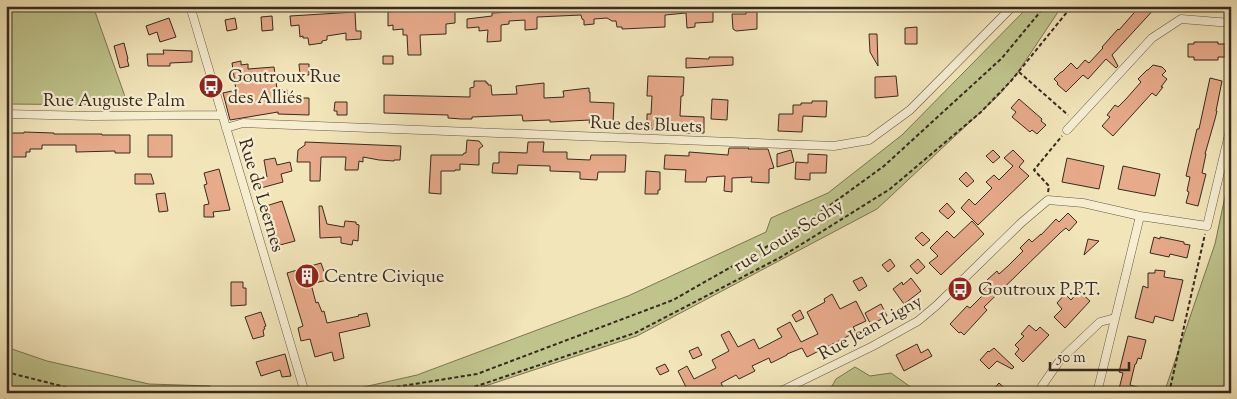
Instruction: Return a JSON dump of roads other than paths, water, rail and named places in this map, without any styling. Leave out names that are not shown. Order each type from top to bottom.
[{"type":"street","name":"Rue de Leernes","points":[[190,6],[305,393]]},
{"type":"street","name":"Rue des Bluets","points":[[226,128],[243,123],[834,146],[868,140],[910,110],[1013,6]]},
{"type":"street","points":[[1067,130],[1152,38],[1166,28],[1181,19],[1231,23]]},
{"type":"street","name":"Rue Auguste Palm","points":[[6,114],[92,116],[222,115]]},
{"type":"street","points":[[1097,393],[1140,216],[1207,226],[1231,126]]},
{"type":"street","name":"Rue Jean Ligny","points":[[777,393],[873,346],[918,321],[1048,200],[1083,203],[1140,216]]},
{"type":"street","points":[[1042,393],[1042,386],[1060,360],[1100,322],[1115,318]]},
{"type":"place","name":"Goutroux Rue des Alliés","points":[[211,86]]},
{"type":"place","name":"Centre Civique","points":[[307,276]]},
{"type":"place","name":"Goutroux P.P.T.","points":[[960,289]]}]
